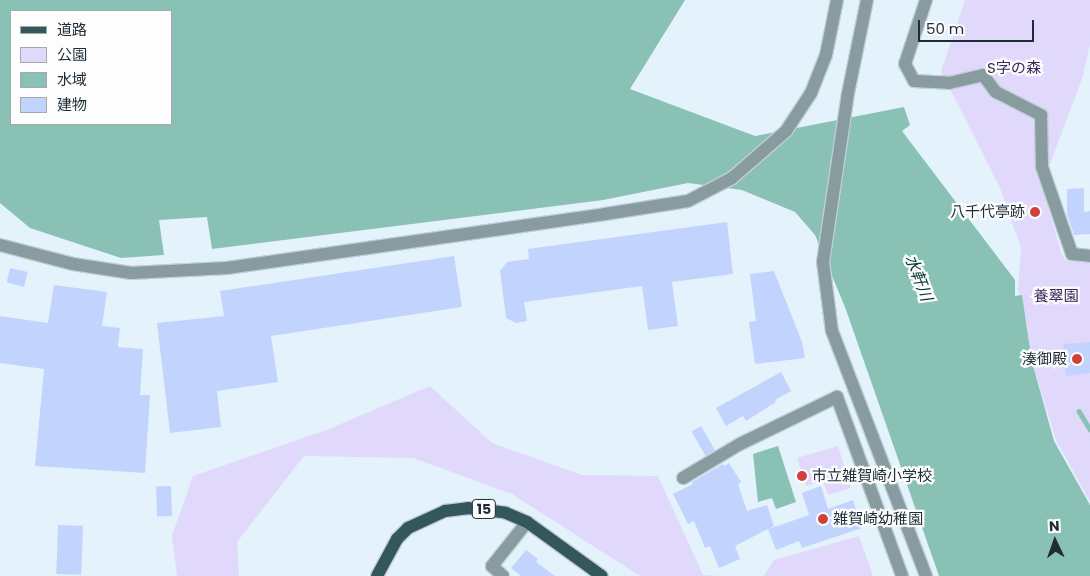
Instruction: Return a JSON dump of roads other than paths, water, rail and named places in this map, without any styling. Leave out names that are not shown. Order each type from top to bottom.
[{"type":"main road","name":"15","points":[[377,576],[397,539],[408,528],[445,511],[468,508],[506,513],[527,522],[602,576]]},
{"type":"street","points":[[0,245],[73,264],[131,273],[217,268],[605,214],[688,200],[732,178],[786,131],[811,93],[826,55],[837,0]]},
{"type":"street","points":[[867,0],[848,93],[823,262],[832,331],[926,576]]},
{"type":"street","points":[[926,0],[905,64],[914,80],[949,83],[983,75],[996,92],[1041,115],[1042,167],[1072,254],[1090,256]]},
{"type":"street","points":[[683,478],[740,444],[837,397],[902,576]]},
{"type":"street","points":[[503,576],[492,566],[527,522]]},
{"type":"water","name":"水軒川","points":[[0,0],[685,0],[630,89],[755,136],[904,107],[910,125],[902,131],[1015,280],[1015,296],[1022,295],[1032,362],[1054,441],[1090,505],[1090,576],[939,576],[845,307],[815,235],[795,212],[742,190],[688,183],[603,200],[212,249],[207,217],[159,220],[164,255],[121,258],[30,228],[0,203]]},
{"type":"water","points":[[778,446],[796,502],[776,509],[772,498],[758,502],[753,454]]},
{"type":"waterway","points":[[1079,411],[1090,429]]},
{"type":"place","name":"八千代亭跡","points":[[1035,212]]},
{"type":"place","name":"湊御殿","points":[[1077,359]]},
{"type":"place","name":"市立雑賀崎小学校","points":[[802,476]]},
{"type":"place","name":"雑賀崎幼稚園","points":[[823,519]]},
{"type":"park label","name":"S字の森","points":[[1014,68]]},
{"type":"park label","name":"養翠園","points":[[1056,296]]}]
